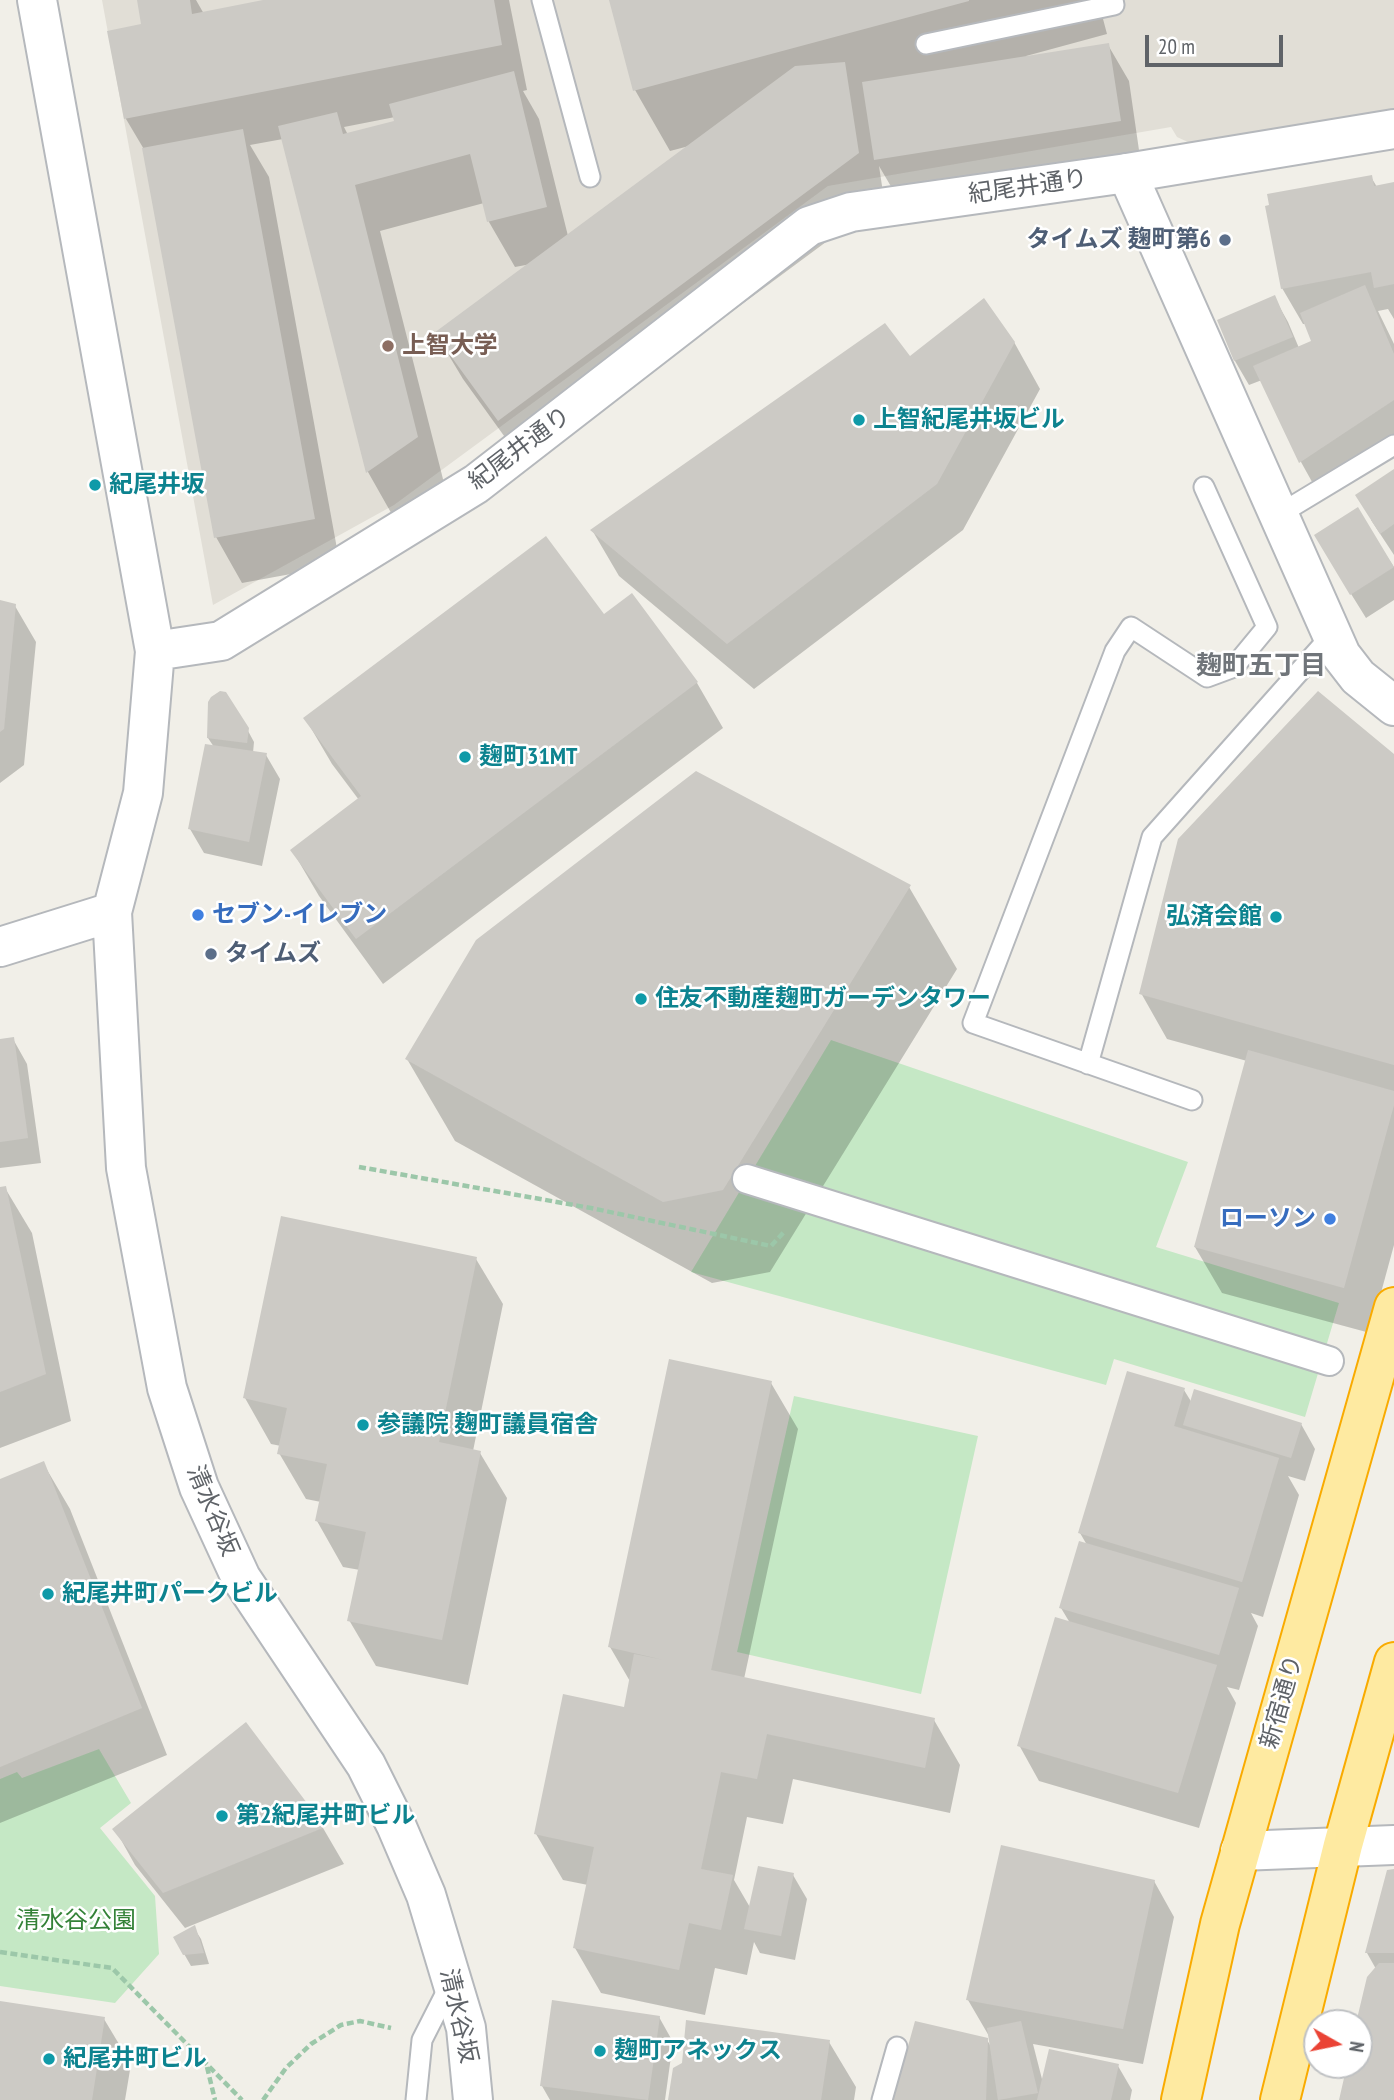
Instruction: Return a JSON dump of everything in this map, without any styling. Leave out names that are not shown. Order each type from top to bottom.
[{"type":"highway","name":"新宿通り","points":[[1181,2100],[1220,1924],[1394,1307]]},
{"type":"highway","points":[[1280,2100],[1343,1845],[1394,1662]]},
{"type":"street","points":[[0,947],[112,912],[143,793],[155,652],[37,0]]},
{"type":"street","name":"紀尾井通り","points":[[155,652],[220,641],[476,484],[809,226],[851,212],[1127,173],[1394,129]]},
{"type":"street","points":[[1127,173],[1331,636],[1358,677],[1394,706]]},
{"type":"street","name":"清水谷坂","points":[[112,912],[126,1168],[167,1388],[199,1487],[241,1578],[366,1765],[396,1825],[426,1895],[466,2028],[473,2100]]},
{"type":"street","points":[[747,1180],[1329,1361]]},
{"type":"street","points":[[1240,1851],[1394,1845]]},
{"type":"lane","points":[[542,0],[590,177]]},
{"type":"lane","points":[[926,44],[1114,5],[1113,0]]},
{"type":"lane","points":[[1278,515],[1394,445]]},
{"type":"lane","points":[[1192,1100],[973,1023],[1115,651],[1131,627],[1207,677],[1234,667],[1267,627],[1204,487]]},
{"type":"lane","points":[[1088,1063],[1152,837],[1331,636]]},
{"type":"lane","points":[[416,2100],[422,2040],[452,1981]]},
{"type":"lane","points":[[882,2100],[897,2047]]},
{"type":"path","points":[[359,1167],[591,1208],[771,1246],[813,1200]]},
{"type":"path","points":[[0,1952],[112,1968],[239,2098]]},
{"type":"path","points":[[263,2100],[286,2068],[302,2052],[341,2025],[360,2021],[392,2028],[422,2040]]},
{"type":"path","points":[[207,2066],[215,2100]]},
{"type":"shaded area","name":"上智大学","points":[[102,0],[1394,0],[1394,112],[1190,143],[1177,137],[1171,127],[828,186],[394,505],[213,605]]},
{"type":"green space","points":[[831,1040],[1188,1162],[1156,1247],[1339,1303],[1305,1417],[1114,1359],[1106,1385],[691,1272]]},
{"type":"green space","points":[[794,1396],[978,1436],[921,1694],[737,1652]]},
{"type":"green space","name":"清水谷公園","points":[[99,1749],[131,1803],[100,1828],[155,1896],[159,1954],[115,2003],[0,1986],[0,1779],[17,1772],[22,1778]]},
{"type":"building","points":[[137,0],[190,0],[192,14],[263,0],[494,0],[502,45],[124,119],[107,31],[141,24]]},
{"type":"building","points":[[609,0],[969,0],[969,1],[633,91]]},
{"type":"building","points":[[1109,43],[1121,121],[874,160],[862,82]]},
{"type":"building","points":[[845,62],[859,153],[498,421],[434,333],[795,66]]},
{"type":"building","points":[[514,71],[547,207],[487,222],[470,154],[355,185],[418,437],[366,473],[278,126],[337,112],[343,134],[394,121],[389,104]]},
{"type":"building","points":[[243,129],[315,519],[214,538],[142,148]]},
{"type":"building","points":[[1372,175],[1374,186],[1394,182],[1394,284],[1374,288],[1371,272],[1281,289],[1265,206],[1269,205],[1267,194]]},
{"type":"building","points":[[1365,285],[1394,354],[1394,400],[1299,463],[1253,366],[1311,341],[1300,313]]},
{"type":"building","points":[[1275,295],[1293,337],[1234,361],[1217,320]]},
{"type":"building","name":"上智紀尾井坂ビル","points":[[984,298],[1015,342],[937,484],[727,644],[590,530],[885,323],[910,356]]},
{"type":"building","points":[[1394,469],[1394,524],[1380,534],[1355,495]]},
{"type":"building","points":[[1358,507],[1394,567],[1350,595],[1314,535]]},
{"type":"building","name":"麹町31MT","points":[[546,536],[604,614],[632,593],[698,682],[356,939],[290,850],[361,796],[303,718]]},
{"type":"building","points":[[0,600],[16,604],[4,729],[0,732]]},
{"type":"building","points":[[220,691],[226,692],[249,728],[247,743],[207,738],[208,702]]},
{"type":"building","name":"弘済会館","points":[[1318,691],[1394,754],[1394,1065],[1139,994],[1178,839]]},
{"type":"building","points":[[205,744],[267,753],[249,842],[188,829]]},
{"type":"building","name":"住友不動産麹町ガーデンタワー","points":[[696,771],[911,885],[723,1190],[663,1202],[405,1059],[476,940]]},
{"type":"building","points":[[14,1037],[28,1138],[0,1142],[0,1039]]},
{"type":"building","points":[[1248,1050],[1394,1091],[1394,1105],[1344,1288],[1194,1247]]},
{"type":"building","points":[[6,1186],[46,1374],[0,1392],[0,1187]]},
{"type":"building","name":"参議院 麹町議員宿舎","points":[[281,1216],[477,1257],[439,1442],[481,1451],[442,1640],[347,1621],[366,1532],[315,1521],[327,1464],[277,1454],[287,1408],[243,1398]]},
{"type":"building","points":[[669,1359],[772,1381],[711,1670],[935,1718],[925,1768],[767,1734],[757,1779],[721,1772],[701,1869],[733,1875],[721,1930],[689,1923],[679,1970],[573,1948],[594,1847],[534,1834],[563,1694],[624,1707],[634,1654],[664,1660],[608,1647]]},
{"type":"building","points":[[1127,1371],[1185,1388],[1174,1426],[1279,1458],[1242,1582],[1078,1533]]},
{"type":"building","points":[[1194,1389],[1302,1423],[1291,1458],[1183,1425]]},
{"type":"building","name":"紀尾井町パークビル","points":[[44,1461],[142,1708],[0,1767],[0,1479]]},
{"type":"building","points":[[1079,1541],[1239,1588],[1219,1655],[1059,1608]]},
{"type":"building","points":[[1055,1617],[1217,1665],[1178,1793],[1017,1746]]},
{"type":"building","name":"第2紀尾井町ビル","points":[[246,1722],[325,1827],[163,1893],[112,1829]]},
{"type":"building","points":[[1001,1845],[1155,1880],[1123,2029],[966,2000]]},
{"type":"building","points":[[758,1866],[794,1873],[781,1936],[744,1929]]},
{"type":"building","points":[[1394,1869],[1394,1953],[1365,1953],[1387,1870]]},
{"type":"building","points":[[195,1925],[204,1953],[183,1955],[173,1937]]},
{"type":"building","points":[[1379,1963],[1394,1963],[1394,2100],[1339,2100],[1344,2079],[1373,2079],[1373,2009],[1359,2009],[1367,1977]]},
{"type":"building","name":"麹町アネックス","points":[[552,2000],[660,2016],[648,2100],[540,2086]]},
{"type":"building","name":"紀尾井町ビル","points":[[0,2001],[105,2017],[92,2100],[0,2100]]},
{"type":"building","points":[[686,2020],[830,2040],[821,2100],[668,2100],[673,2068],[682,2063]]},
{"type":"building","points":[[915,2021],[988,2038],[986,2100],[893,2100]]},
{"type":"building","points":[[1021,2021],[1038,2093],[998,2100],[987,2028]]},
{"type":"building","points":[[1049,2049],[1119,2064],[1111,2100],[1037,2100]]},
{"type":"place","name":"タイムズ 麹町第6","points":[[1225,240]]},
{"type":"place","name":"上智大学","points":[[388,346]]},
{"type":"place","name":"上智紀尾井坂ビル","points":[[859,420]]},
{"type":"place","name":"紀尾井坂","points":[[95,485]]},
{"type":"place","name":"麹町31MT","points":[[465,757]]},
{"type":"place","name":"セブン-イレブン","points":[[198,915]]},
{"type":"place","name":"弘済会館","points":[[1276,917]]},
{"type":"place","name":"タイムズ","points":[[211,954]]},
{"type":"place","name":"住友不動産麹町ガーデンタワー","points":[[641,999]]},
{"type":"place","name":"ローソン","points":[[1330,1219]]},
{"type":"place","name":"参議院 麹町議員宿舎","points":[[363,1425]]},
{"type":"place","name":"紀尾井町パークビル","points":[[48,1594]]},
{"type":"place","name":"第2紀尾井町ビル","points":[[222,1816]]},
{"type":"place","name":"麹町アネックス","points":[[600,2051]]},
{"type":"place","name":"紀尾井町ビル","points":[[49,2059]]},
{"type":"district","name":"麹町五丁目","points":[[1261,667]]}]
